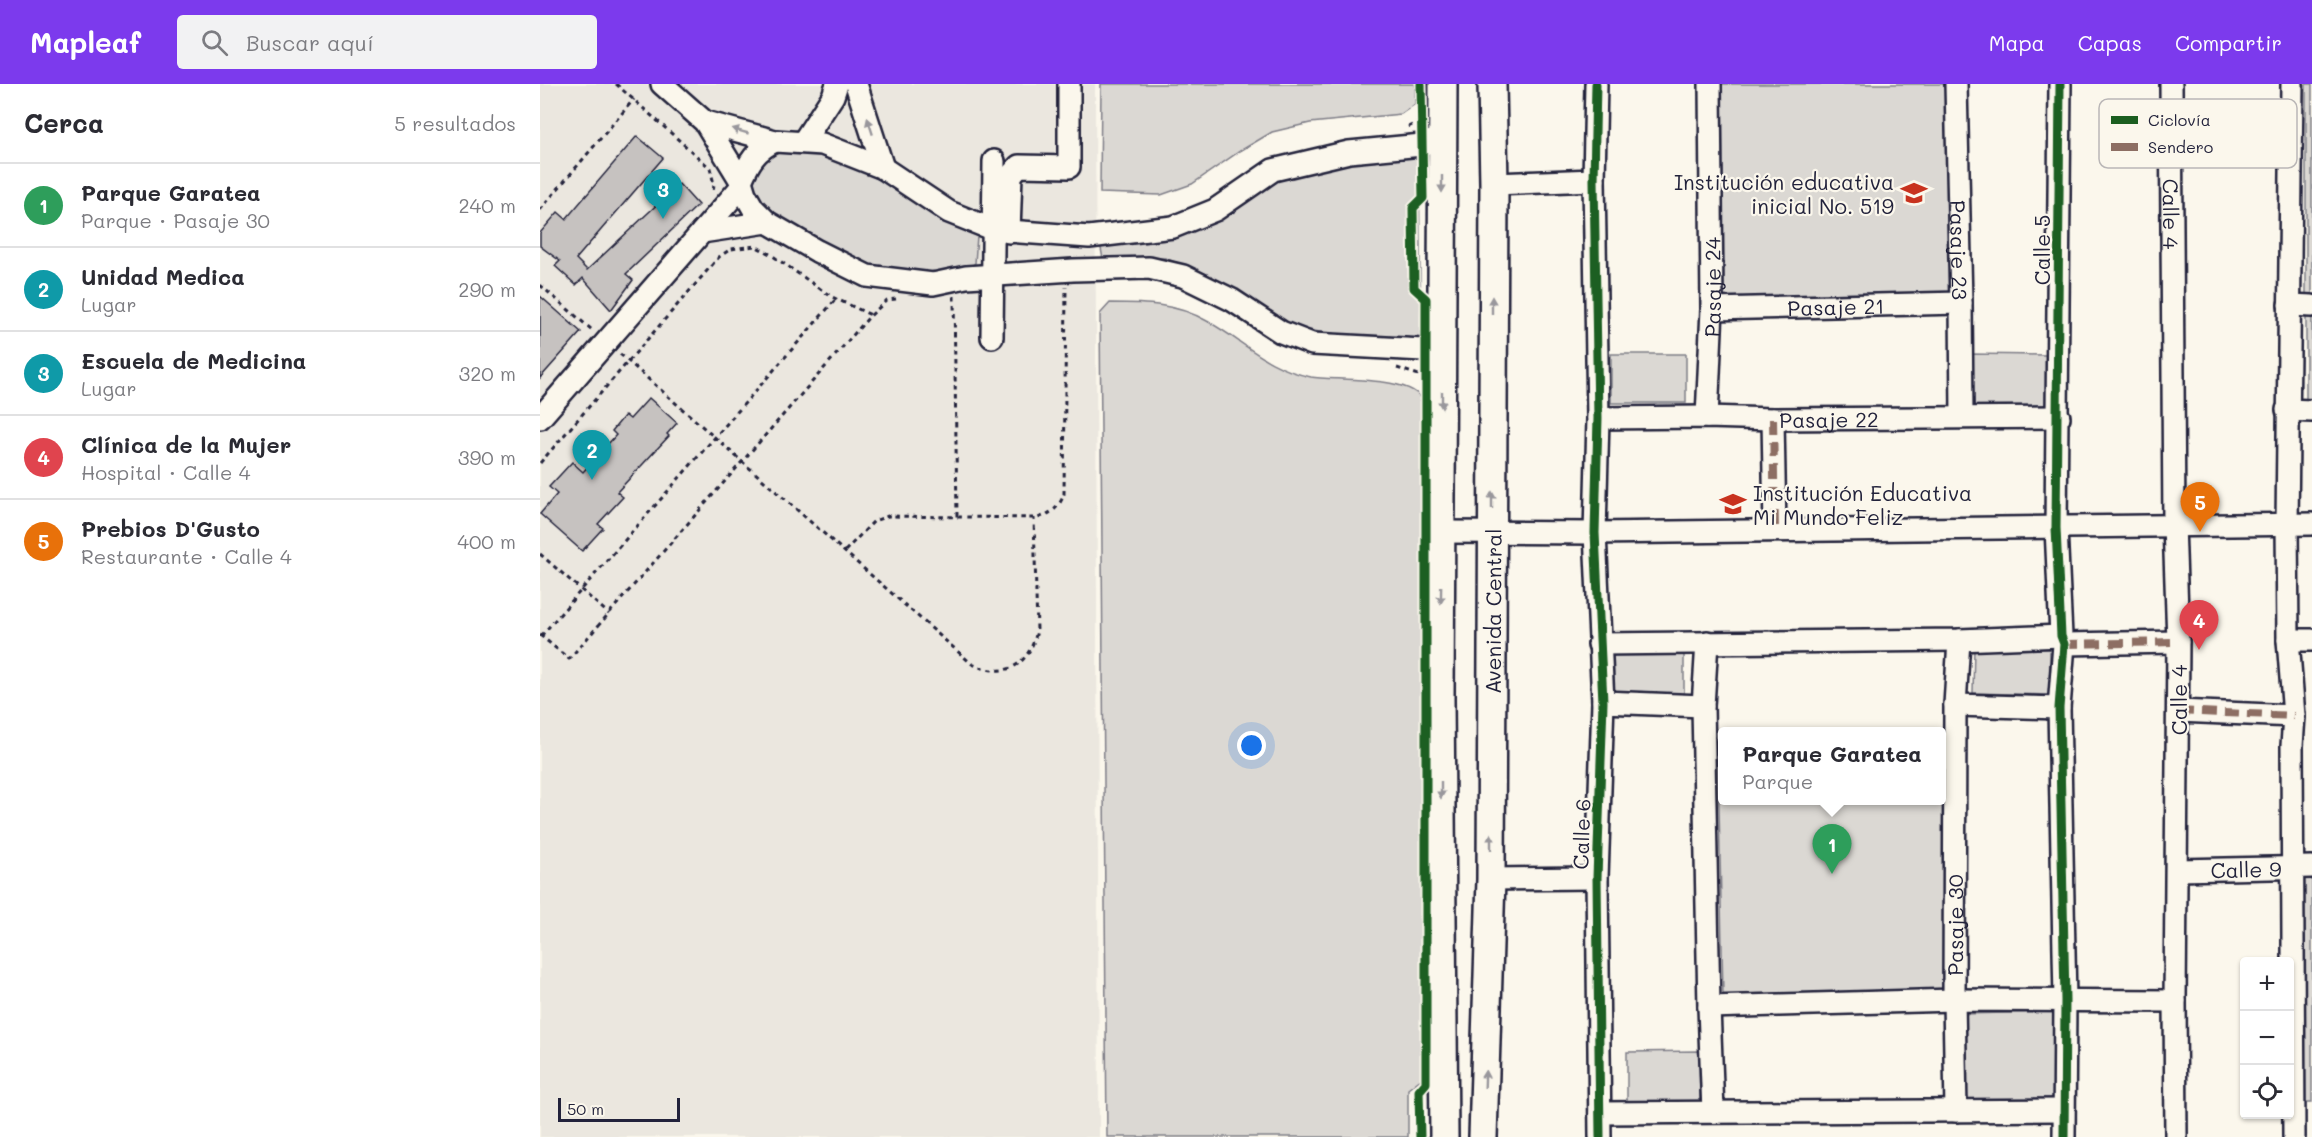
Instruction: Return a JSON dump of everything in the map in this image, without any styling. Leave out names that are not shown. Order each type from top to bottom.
[{"type":"main road","points":[[1443,84],[1427,129],[1431,363],[1442,532],[1440,700],[1444,1137]]},
{"type":"main road","name":"Avenida Central","points":[[1483,1137],[1491,879],[1494,184],[1492,84]]},
{"type":"street","points":[[662,84],[705,122],[742,184],[753,208],[767,222],[867,276],[933,284],[954,290],[994,275],[1149,268],[1184,276],[1232,300],[1281,332],[1312,344],[1431,363]]},
{"type":"street","points":[[803,142],[833,96],[837,84]]},
{"type":"street","points":[[856,84],[883,168]]},
{"type":"street","points":[[992,337],[994,275],[1011,175],[1019,166],[1069,167],[1069,84]]},
{"type":"street","name":"Calle 6","points":[[1596,84],[1594,180],[1598,418],[1595,533],[1603,702],[1597,878],[1600,1137]]},
{"type":"street","name":"Pasaje 24","points":[[1707,417],[1712,309],[1710,84]]},
{"type":"street","name":"Pasaje 23","points":[[1956,84],[1962,417]]},
{"type":"street","name":"Calle 5","points":[[2060,84],[2059,417],[2056,528],[2063,640],[2059,708],[2065,1000],[2064,1137]]},
{"type":"street","name":"Calle 4","points":[[2171,84],[2171,99]]},
{"type":"street","points":[[2292,84],[2292,99]]},
{"type":"street","points":[[705,122],[775,141],[822,144],[883,168],[949,212],[1002,231],[1089,237],[1173,227],[1215,210],[1273,170],[1349,152],[1427,129]]},
{"type":"street","points":[[540,418],[742,184],[749,161],[763,147],[775,141]]},
{"type":"street","points":[[994,161],[1002,231]]},
{"type":"street","name":"Calle 4","points":[[2172,168],[2174,524],[2178,642],[2176,1137]]},
{"type":"street","points":[[2291,168],[2287,410],[2288,640],[2294,716],[2302,746],[2303,1113],[2294,1137]]},
{"type":"street","points":[[1494,184],[1594,180]]},
{"type":"street","points":[[702,232],[767,222]]},
{"type":"street","name":"Pasaje 21","points":[[1712,309],[1961,303]]},
{"type":"street","points":[[2289,305],[2312,306]]},
{"type":"street","points":[[2287,410],[2312,411]]},
{"type":"street","name":"Pasaje 22","points":[[1598,418],[2059,417]]},
{"type":"street","points":[[1773,419],[1775,530]]},
{"type":"street","points":[[1442,532],[1595,533],[2312,524]]},
{"type":"street","points":[[1599,644],[1959,640],[2178,642]]},
{"type":"street","name":"Pasaje 30","points":[[1956,1111],[1948,739],[1954,705],[1959,640]]},
{"type":"street","points":[[2288,640],[2312,640]]},
{"type":"street","points":[[1707,642],[1703,706],[1714,747],[1708,1007],[1713,1112]]},
{"type":"street","points":[[1603,702],[1703,706]]},
{"type":"street","points":[[1954,705],[2059,708]]},
{"type":"street","points":[[2178,711],[2294,716]]},
{"type":"street","name":"Calle 9","points":[[2178,870],[2302,867]]},
{"type":"street","points":[[1491,879],[1597,878]]},
{"type":"street","points":[[1708,1007],[1954,1000],[2175,1001]]},
{"type":"street","points":[[1600,1113],[2063,1110]]},
{"type":"path","points":[[616,84],[710,168],[714,184],[713,195]]},
{"type":"path","points":[[540,210],[634,99]]},
{"type":"path","points":[[1406,128],[1427,129]]},
{"type":"path","points":[[540,463],[719,257],[731,249],[755,246],[836,298],[872,315]]},
{"type":"path","points":[[845,551],[874,521],[888,516],[1034,518],[1050,514],[1060,506],[1064,494],[1066,271]]},
{"type":"path","points":[[540,285],[972,664],[985,670],[1000,672],[1025,658],[1034,645],[1037,631],[1034,518]]},
{"type":"path","points":[[944,300],[954,290]]},
{"type":"path","points":[[954,290],[957,517]]},
{"type":"path","points":[[836,298],[540,635],[569,659],[872,315],[887,300],[898,299]]},
{"type":"path","points":[[540,554],[609,614]]},
{"type":"shaded area","points":[[540,84],[1095,84],[1099,1137],[540,1137]]},
{"type":"shaded area","points":[[1101,84],[1415,84],[1415,104],[1401,114],[1310,123],[1272,132],[1192,184],[1161,195],[1100,193]]},
{"type":"shaded area","points":[[1722,84],[1947,84],[1949,299],[1724,308]]},
{"type":"shaded area","points":[[2306,84],[2312,84],[2312,401],[2306,401]]},
{"type":"shaded area","points":[[815,149],[878,172],[977,235],[975,263],[968,268],[935,276],[865,268],[782,220],[761,201],[753,187],[755,166],[773,150]]},
{"type":"shaded area","points":[[1419,155],[1421,339],[1334,335],[1295,327],[1208,275],[1165,258],[1103,259],[1100,243],[1278,179],[1340,160]]},
{"type":"shaded area","points":[[1110,303],[1172,307],[1195,315],[1268,361],[1295,373],[1311,377],[1390,383],[1417,393],[1423,402],[1422,1078],[1408,1089],[1408,1137],[1107,1137],[1100,314]]},
{"type":"shaded area","points":[[1611,354],[1686,354],[1686,403],[1611,403]]},
{"type":"shaded area","points":[[1968,354],[2047,355],[2046,408],[1968,407]]},
{"type":"shaded area","points":[[1974,648],[2050,649],[2049,695],[1973,693]]},
{"type":"shaded area","points":[[1607,650],[1684,650],[1684,696],[1607,696]]},
{"type":"shaded area","points":[[1719,805],[1944,805],[1944,989],[1723,995]]},
{"type":"shaded area","points":[[2303,879],[2312,879],[2312,1102],[2301,1102]]},
{"type":"shaded area","points":[[2053,1012],[2054,1100],[1963,1101],[1962,1014]]},
{"type":"shaded area","points":[[1699,1051],[1700,1105],[1627,1106],[1627,1052]]},
{"type":"building","points":[[637,136],[663,158],[576,259],[587,270],[679,184],[698,205],[626,274],[633,280],[611,310],[583,278],[576,285],[555,266],[560,261],[540,246],[540,233],[558,212],[566,219]]},
{"type":"building","points":[[540,296],[581,332],[540,378]]},
{"type":"building","points":[[649,398],[677,423],[667,434],[669,436],[617,492],[623,497],[598,524],[603,528],[582,551],[540,514],[557,494],[549,487],[572,462],[583,472],[616,435],[612,431],[625,415],[630,419]]},
{"type":"marked path","points":[[1773,419],[1775,530]]},
{"type":"marked path","points":[[2064,644],[2178,642]]},
{"type":"marked path","points":[[2178,711],[2294,716]]},
{"type":"cycle path","points":[[1420,1137],[1419,1091],[1426,1083],[1426,299],[1414,288],[1413,208],[1423,198],[1421,84]]},
{"type":"cycle path","points":[[1596,84],[1594,180],[1598,418],[1595,533],[1603,702],[1597,878],[1600,1137]]},
{"type":"cycle path","points":[[2060,84],[2056,528],[2061,636],[2064,644],[2059,708],[2065,1000],[2064,1137]]},
{"type":"place","name":"Institución educativa inicial No. 519","points":[[1914,193]]},
{"type":"place","name":"Escuela de Medicina","points":[[663,219]]},
{"type":"place","name":"Unidad Medica","points":[[592,480]]},
{"type":"place","name":"Institución Educativa Mi Mundo Feliz","points":[[1733,504]]},
{"type":"place","name":"Prebios D'Gusto","points":[[2200,532]]},
{"type":"place","name":"Clínica de la Mujer","points":[[2199,650]]},
{"type":"place","name":"Parque Garatea","points":[[1832,874]]}]
